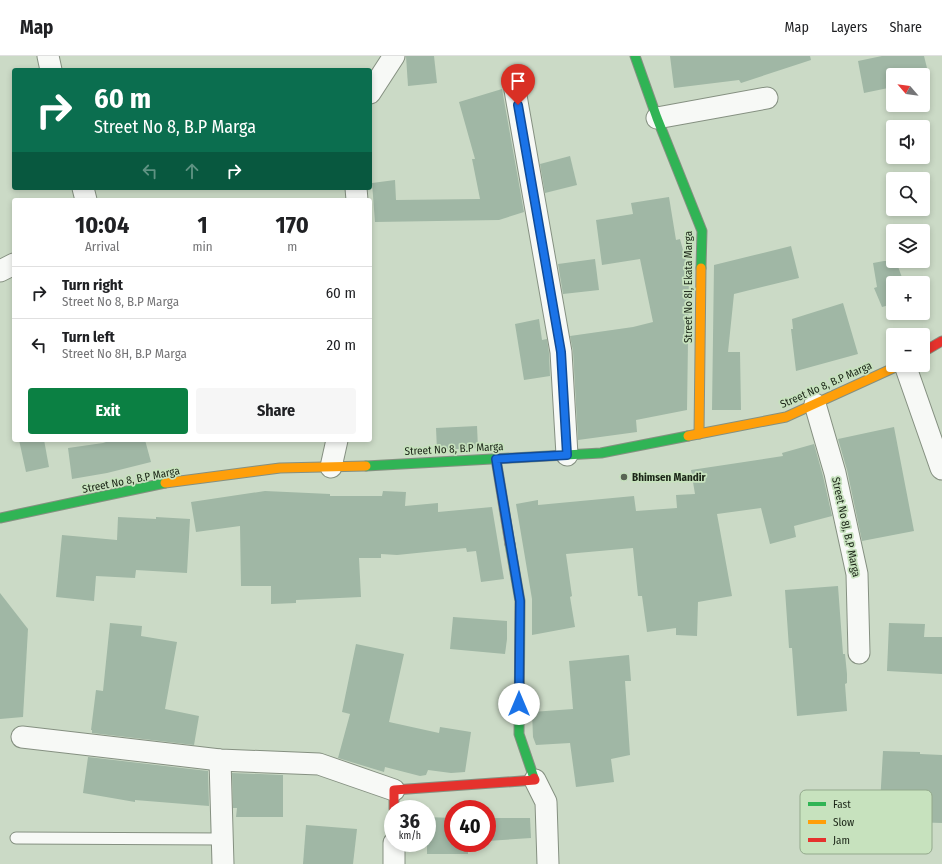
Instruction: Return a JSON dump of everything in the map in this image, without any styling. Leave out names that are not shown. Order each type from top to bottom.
[{"type":"main road","name":"Street No 8I, Ekata Marga","points":[[635,56],[657,118],[702,231],[698,434]]},
{"type":"main road","points":[[930,348],[942,341]]},
{"type":"main road","name":"Street No 8, B.P Marga","points":[[0,518],[94,500],[166,483],[280,468],[393,465],[601,453],[786,417],[886,371]]},
{"type":"main road","points":[[394,799],[535,780],[519,734],[520,601],[496,459]]},
{"type":"street","points":[[48,56],[51,68]]},
{"type":"street","points":[[372,90],[394,56]]},
{"type":"street","points":[[515,90],[561,352],[567,455]]},
{"type":"street","points":[[657,118],[767,98]]},
{"type":"street","points":[[0,272],[12,265]]},
{"type":"street","points":[[907,372],[942,469]]},
{"type":"street","name":"Street No 8J, B.P Marga","points":[[814,404],[834,473],[857,574],[859,653]]},
{"type":"street","points":[[331,466],[337,442]]},
{"type":"street","points":[[22,737],[220,760],[319,764],[394,799]]},
{"type":"street","points":[[220,760],[222,864]]},
{"type":"street","points":[[535,780],[546,802],[548,864]]},
{"type":"street","points":[[394,852],[394,864]]},
{"type":"lane","points":[[16,838],[222,840]]},
{"type":"building","points":[[406,56],[434,56],[437,83],[408,86]]},
{"type":"building","points":[[670,56],[810,56],[811,60],[741,83],[739,80],[674,88]]},
{"type":"building","points":[[882,56],[924,56],[927,68],[886,68],[886,88],[864,93],[858,61]]},
{"type":"building","points":[[502,89],[524,212],[499,220],[375,222],[372,183],[395,180],[396,200],[480,199],[472,159],[475,159],[459,102]]},
{"type":"building","points":[[570,156],[577,185],[545,193],[540,164]]},
{"type":"building","points":[[669,197],[676,240],[680,239],[689,272],[687,410],[636,420],[637,432],[578,440],[573,351],[570,336],[633,327],[653,322],[640,259],[602,265],[596,220],[633,214],[631,203]]},
{"type":"building","points":[[791,246],[799,278],[734,294],[728,352],[740,352],[741,410],[712,410],[714,265]]},
{"type":"building","points":[[595,259],[599,290],[563,294],[558,264]]},
{"type":"building","points":[[886,261],[886,268],[899,268],[901,276],[886,276],[886,306],[882,307],[874,288],[877,287],[873,263]]},
{"type":"building","points":[[843,303],[858,354],[796,371],[791,329],[793,329],[792,319]]},
{"type":"building","points":[[539,319],[542,340],[547,339],[550,376],[524,380],[515,324]]},
{"type":"building","points":[[477,426],[478,448],[437,450],[436,428]]},
{"type":"building","points":[[894,427],[914,531],[862,541],[847,470],[838,439]]},
{"type":"building","points":[[19,442],[44,442],[49,467],[26,472]]},
{"type":"building","points":[[146,442],[151,462],[107,473],[72,479],[68,448],[103,443]]},
{"type":"building","points":[[814,444],[832,516],[794,526],[796,537],[770,544],[761,508],[717,514],[732,596],[698,602],[697,636],[676,635],[676,628],[647,632],[642,596],[638,596],[633,548],[566,554],[572,596],[570,597],[575,627],[532,635],[532,599],[516,504],[538,500],[538,505],[634,496],[636,511],[677,508],[676,495],[695,494],[691,470],[783,456],[782,453]]},
{"type":"building","points":[[265,491],[330,494],[330,496],[382,496],[383,491],[406,492],[405,506],[438,503],[438,512],[492,507],[504,579],[481,582],[476,551],[467,552],[466,548],[397,555],[381,554],[381,558],[359,558],[361,597],[296,600],[296,603],[271,604],[271,586],[241,586],[240,526],[196,532],[191,502]]},
{"type":"building","points":[[118,517],[190,519],[187,573],[136,570],[135,578],[96,576],[94,601],[56,597],[62,535],[117,540]]},
{"type":"building","points":[[838,586],[843,654],[845,654],[847,674],[847,683],[845,684],[847,711],[797,716],[792,648],[789,648],[785,590]]},
{"type":"building","points":[[0,593],[28,629],[23,717],[0,719]]},
{"type":"building","points":[[453,617],[507,621],[505,654],[450,649]]},
{"type":"building","points":[[110,623],[142,626],[141,636],[177,642],[165,709],[199,716],[194,745],[92,733],[91,730],[96,690],[103,691]]},
{"type":"building","points":[[889,623],[925,624],[924,637],[942,637],[942,674],[887,671]]},
{"type":"building","points":[[356,644],[404,654],[389,722],[439,733],[440,727],[471,732],[465,772],[451,773],[428,770],[426,775],[420,776],[385,767],[384,772],[338,758],[350,714],[342,712]]},
{"type":"building","points":[[629,655],[631,681],[625,681],[630,755],[611,759],[614,782],[576,787],[570,743],[536,745],[533,737],[532,712],[573,709],[569,661]]},
{"type":"building","points":[[883,751],[920,752],[920,754],[942,755],[942,823],[932,823],[932,790],[881,790]]},
{"type":"building","points":[[88,757],[208,771],[209,806],[135,800],[135,802],[83,793]]},
{"type":"building","points":[[232,773],[283,775],[283,817],[236,817],[237,808],[233,808]]},
{"type":"building","points":[[436,817],[444,818],[444,852],[468,852],[468,854],[427,854],[427,852],[436,852]]},
{"type":"building","points":[[496,818],[530,818],[531,838],[496,840]]},
{"type":"building","points":[[306,825],[357,829],[353,864],[303,864]]},
{"type":"traffic: fast","points":[[635,56],[657,118],[702,231],[701,268]]},
{"type":"traffic: fast","points":[[366,466],[601,453],[688,436]]},
{"type":"traffic: fast","points":[[0,518],[165,483]]},
{"type":"traffic: fast","points":[[510,544],[520,601],[519,734],[534,778]]},
{"type":"traffic: slow","points":[[699,434],[701,268]]},
{"type":"traffic: slow","points":[[688,436],[786,417],[886,371]]},
{"type":"traffic: slow","points":[[165,483],[280,468],[366,466]]},
{"type":"traffic: jam","points":[[930,348],[942,341]]},
{"type":"traffic: jam","points":[[496,459],[510,544]]},
{"type":"traffic: jam","points":[[394,800],[394,790],[535,780],[534,778]]},
{"type":"place","name":"Bhimsen Mandir","points":[[624,477]]},
{"type":"route","points":[[518,105],[561,352],[567,455],[496,459],[520,601],[519,704]]}]
